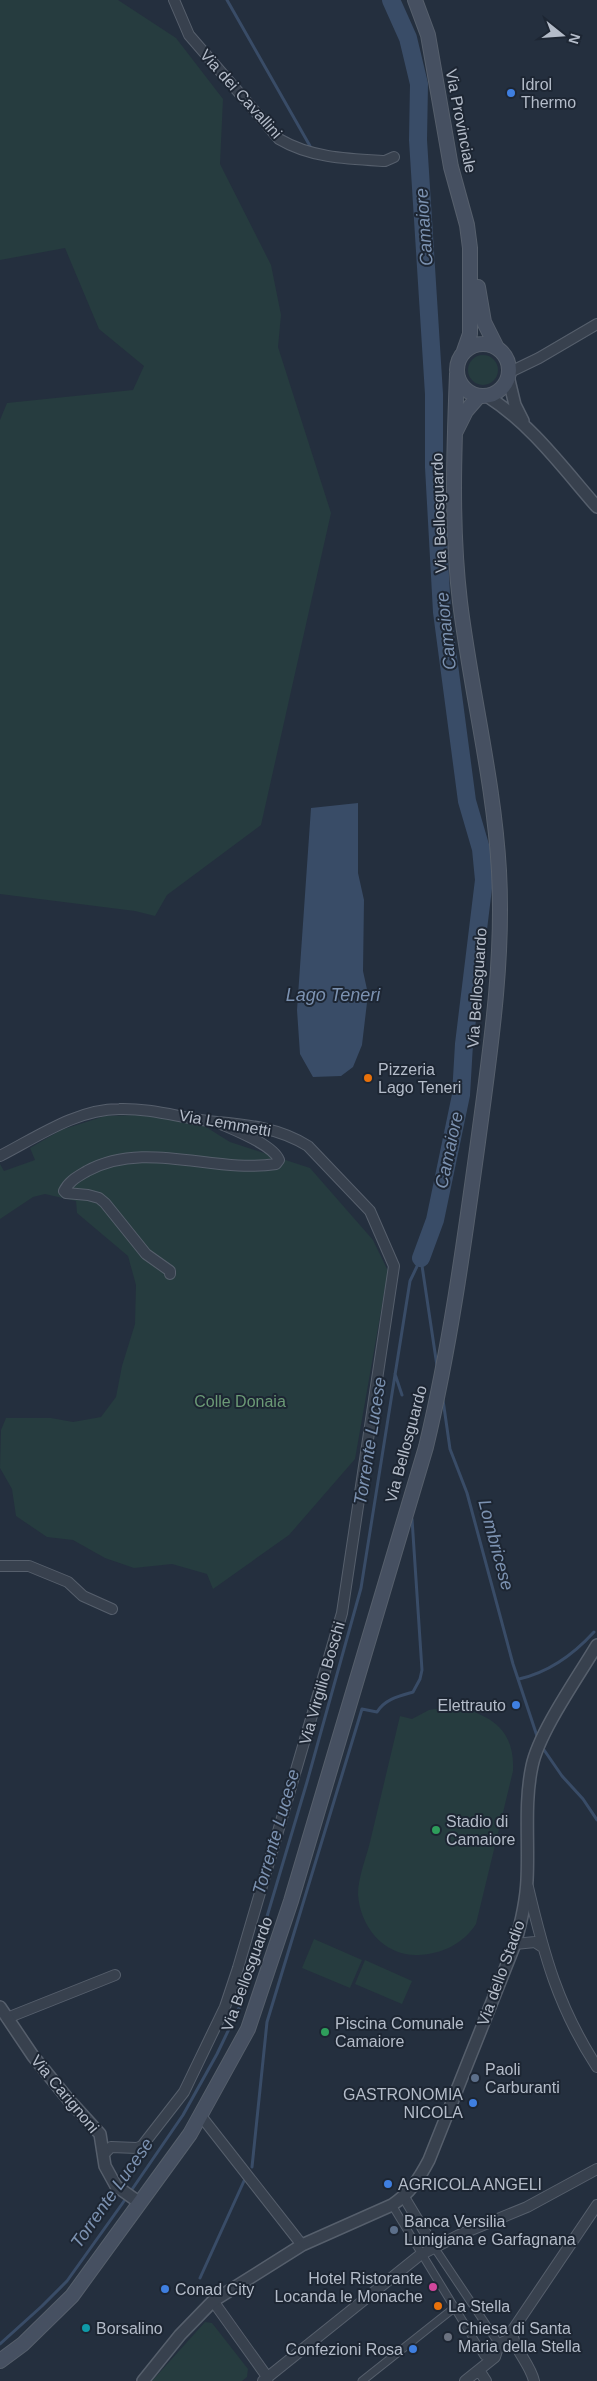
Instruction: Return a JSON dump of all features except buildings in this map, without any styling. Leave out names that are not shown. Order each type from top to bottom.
[{"type":"main road","name":"Via Provinciale","points":[[415,0],[428,35],[451,167],[467,225],[470,248],[470,334],[464,351],[459,358],[454,434]]},
{"type":"main road","name":"Via Provinciale","points":[[470,248],[476,268],[478,293],[484,322],[497,348],[506,359],[508,374]]},
{"type":"main road","points":[[464,351],[476,344],[490,345],[497,348]]},
{"type":"main road","name":"Via Provinciale","points":[[457,374],[464,389],[483,396]]},
{"type":"main road","points":[[454,434],[466,411],[483,396],[501,389],[508,374]]},
{"type":"main road","name":"Via Bellosguardo","points":[[0,2361],[23,2344],[67,2302],[201,2116],[248,2029],[264,1986],[426,1447],[446,1355],[490,1052],[500,945],[499,870],[488,773],[460,602],[455,525],[454,434]]},
{"type":"street","name":"Via dei Cavallini","points":[[174,0],[189,35],[279,139],[292,146],[310,150],[326,157],[386,161],[394,157]]},
{"type":"street","points":[[508,374],[597,324]]},
{"type":"street","name":"Via Provinciale","points":[[508,374],[515,405],[524,425]]},
{"type":"street","name":"Via Provinciale","points":[[483,396],[503,406],[524,425],[597,506]]},
{"type":"street","name":"Via Lemmetti","points":[[0,1156],[62,1123],[110,1109],[171,1113],[216,1122],[239,1123],[268,1128],[308,1146],[370,1211],[394,1266]]},
{"type":"street","points":[[170,1274],[170,1271],[146,1254],[99,1198],[66,1193],[64,1191],[68,1184],[96,1166],[140,1158],[155,1157],[241,1166],[271,1165],[276,1164],[279,1160],[278,1156],[258,1141],[216,1122]]},
{"type":"street","name":"Via Virgilio Boschi","points":[[104,2154],[111,2147],[138,2148],[142,2146],[178,2101],[217,2027],[238,1968],[342,1613],[394,1266]]},
{"type":"street","points":[[0,1566],[29,1566],[68,1582],[84,1596],[112,1609]]},
{"type":"street","name":"Via dello Stadio","points":[[143,2381],[180,2335],[212,2301],[302,2245],[392,2205],[404,2197],[417,2183],[429,2160],[515,1944],[525,1904],[527,1822],[532,1766],[538,1748],[597,1645]]},
{"type":"street","points":[[527,1881],[541,1946],[554,1986],[596,2063]]},
{"type":"street","points":[[515,1944],[535,1942],[541,1946]]},
{"type":"street","points":[[7,2018],[115,1975]]},
{"type":"street","name":"Via Carignoni","points":[[0,2007],[68,2099],[100,2134],[105,2166],[116,2186],[140,2203]]},
{"type":"street","points":[[201,2116],[302,2245]]},
{"type":"street","points":[[212,2301],[267,2380],[420,2255],[434,2247],[527,2207],[597,2170]]},
{"type":"street","points":[[404,2197],[434,2247],[499,2344]]},
{"type":"street","points":[[392,2205],[420,2255],[484,2356],[499,2344],[512,2338]]},
{"type":"street","points":[[534,2381],[512,2338],[512,2331],[597,2205]]},
{"type":"street","points":[[362,2381],[454,2308]]},
{"type":"street","points":[[465,2381],[495,2357],[499,2344]]},
{"type":"street","points":[[479,2370],[486,2381]]},
{"type":"green space","points":[[0,0],[118,0],[176,38],[223,99],[220,164],[271,265],[281,315],[278,347],[331,513],[261,825],[167,895],[155,916],[135,911],[0,894],[0,420],[7,403],[133,390],[144,366],[99,329],[65,248],[0,260]]},
{"type":"green space","points":[[483,355],[494,359],[498,370],[494,381],[483,385],[472,381],[468,370],[472,359]]},
{"type":"green space","name":"Colle Donaia","points":[[138,1115],[198,1122],[230,1142],[310,1168],[373,1240],[388,1271],[355,1459],[289,1535],[213,1589],[207,1574],[172,1564],[134,1568],[105,1558],[73,1540],[47,1537],[16,1516],[12,1489],[0,1468],[1,1430],[6,1418],[51,1418],[73,1422],[101,1417],[116,1397],[122,1366],[135,1324],[136,1285],[128,1256],[77,1213],[76,1201],[45,1194],[33,1197],[0,1219],[0,1164],[4,1171],[35,1160],[30,1148],[61,1130],[105,1116]]},
{"type":"green space","name":"Stadio di Camaiore","points":[[454,1706],[479,1714],[498,1726],[510,1744],[513,1757],[513,1771],[476,1924],[465,1937],[451,1947],[435,1953],[406,1954],[395,1951],[385,1945],[369,1928],[363,1918],[360,1906],[358,1894],[359,1881],[400,1716],[412,1719],[429,1710]]},
{"type":"green space","points":[[314,1939],[362,1960],[350,1988],[302,1968]]},
{"type":"green space","points":[[365,1960],[412,1981],[402,2004],[355,1984]]},
{"type":"green space","points":[[205,2322],[212,2323],[248,2369],[247,2377],[242,2381],[152,2381]]},
{"type":"water","name":"Lago Teneri","points":[[358,803],[358,873],[364,900],[363,971],[368,994],[362,1045],[353,1067],[341,1076],[313,1077],[300,1054],[297,1010],[311,808]]},
{"type":"waterway","points":[[227,0],[310,146]]},
{"type":"waterway","name":"Camaiore","points":[[391,0],[408,38],[419,84],[418,140],[434,394],[434,467],[442,612],[467,801],[481,849],[484,880],[464,1044],[461,1095],[435,1220],[421,1258]]},
{"type":"waterway","name":"Torrente Lucese","points":[[0,2344],[67,2281],[122,2204],[183,2115],[217,2054],[241,2004],[307,1782],[361,1588],[410,1281],[421,1258]]},
{"type":"waterway","name":"Lombricese","points":[[421,1259],[437,1366]]},
{"type":"waterway","points":[[395,1374],[402,1395]]},
{"type":"waterway","name":"Lombricese","points":[[443,1400],[450,1449],[467,1493],[513,1664],[538,1739]]},
{"type":"waterway","points":[[252,2167],[267,2022],[362,1709],[377,1712],[388,1701],[413,1692],[420,1679],[422,1670],[412,1519]]},
{"type":"waterway","points":[[519,1679],[541,1672],[560,1662],[594,1632]]},
{"type":"waterway","name":"Lombricese","points":[[542,1747],[597,1820]]},
{"type":"waterway","points":[[200,2278],[244,2181]]},
{"type":"place","name":"Idrol Thermo","points":[[511,93]]},
{"type":"place","name":"Pizzeria Lago Teneri","points":[[368,1078]]},
{"type":"place","name":"Elettrauto","points":[[516,1705]]},
{"type":"place","name":"Stadio di Camaiore","points":[[436,1830]]},
{"type":"place","name":"Piscina Comunale Camaiore","points":[[325,2032]]},
{"type":"place","name":"Paoli Carburanti","points":[[475,2078]]},
{"type":"place","name":"GASTRONOMIA NICOLA","points":[[473,2103]]},
{"type":"place","name":"AGRICOLA ANGELI","points":[[388,2184]]},
{"type":"place","name":"Banca Versilia Lunigiana e Garfagnana","points":[[394,2230]]},
{"type":"place","name":"Hotel Ristorante Locanda le Monache","points":[[433,2287]]},
{"type":"place","name":"Conad City","points":[[165,2289]]},
{"type":"place","name":"La Stella","points":[[438,2306]]},
{"type":"place","name":"Borsalino","points":[[86,2328]]},
{"type":"place","name":"Chiesa di Santa Maria della Stella","points":[[448,2337]]},
{"type":"place","name":"Confezioni Rosa","points":[[413,2349]]}]
